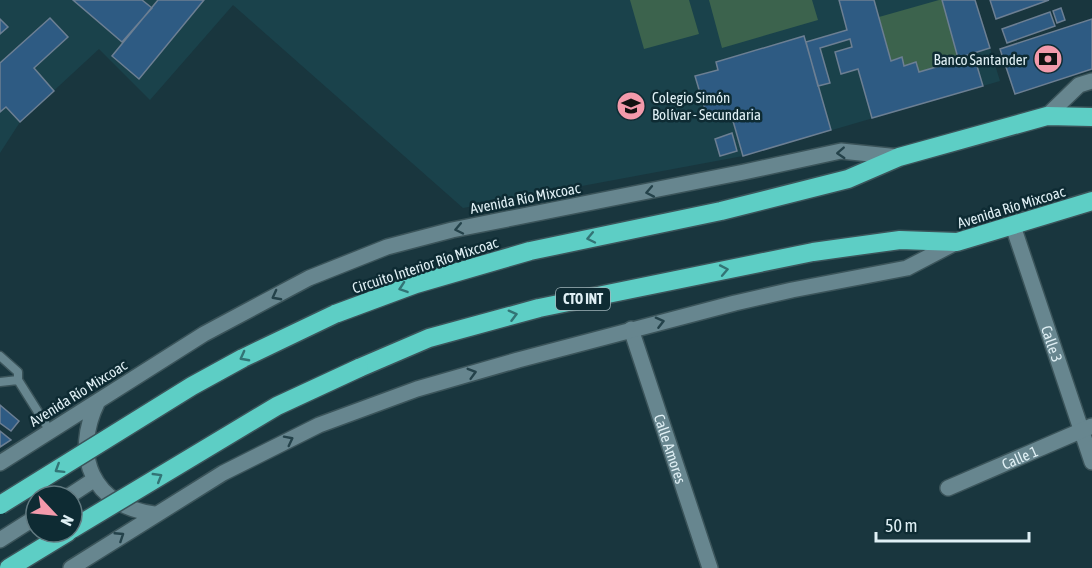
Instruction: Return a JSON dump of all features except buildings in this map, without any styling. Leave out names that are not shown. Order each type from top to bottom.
[{"type":"highway","points":[[1047,116],[1092,117]]},
{"type":"highway","name":"Avenida Río Mixcoac","points":[[899,157],[1047,116]]},
{"type":"highway","name":"Circuito Interior Río Mixcoac","points":[[0,505],[202,381],[253,353],[335,314],[375,298],[453,272],[530,251],[721,211],[848,179],[899,157]]},
{"type":"highway","name":"Avenida Río Mixcoac","points":[[957,242],[1092,201]]},
{"type":"highway","name":"CTO INT","points":[[84,523],[277,406],[429,338],[550,305],[813,252],[900,240],[957,242]]},
{"type":"highway","points":[[9,568],[48,544]]},
{"type":"main road","name":"Avenida Río Mixcoac","points":[[1047,116],[1080,85],[1092,81]]},
{"type":"main road","name":"Avenida Río Mixcoac","points":[[0,463],[204,334],[299,284],[387,247],[452,230],[841,151],[899,157]]},
{"type":"main road","name":"Calle 3","points":[[1013,226],[1087,428],[1092,462]]},
{"type":"main road","name":"Avenida Río Mixcoac","points":[[71,568],[154,514],[223,473],[319,425],[417,389],[631,329],[792,290],[907,268],[957,242]]},
{"type":"main road","name":"Calle Amores","points":[[631,329],[710,568]]},
{"type":"main road","points":[[98,401],[87,426],[85,446],[87,460],[95,479],[112,498],[124,506],[154,514]]},
{"type":"main road","name":"Calle 1","points":[[948,488],[1087,428]]},
{"type":"main road","points":[[84,486],[95,479]]},
{"type":"main road","points":[[0,540],[24,525]]},
{"type":"lane","points":[[0,356],[18,372],[18,380],[50,431]]},
{"type":"lane","points":[[0,382],[18,380]]},
{"type":"shaded area","name":"Colegio Simón Bolívar - Secundaria","points":[[0,0],[975,0],[1000,81],[743,156],[463,208],[233,5],[150,100],[99,49],[20,122],[0,153]]},
{"type":"green space","points":[[630,0],[689,0],[699,34],[644,49]]},
{"type":"green space","points":[[709,0],[812,0],[818,20],[722,48]]},
{"type":"green space","points":[[942,0],[959,60],[919,72],[916,62],[904,66],[902,58],[891,61],[879,17]]},
{"type":"place","name":"Banco Santander","points":[[1048,59]]},
{"type":"place","name":"Colegio Simón Bolívar - Secundaria","points":[[631,106]]}]
